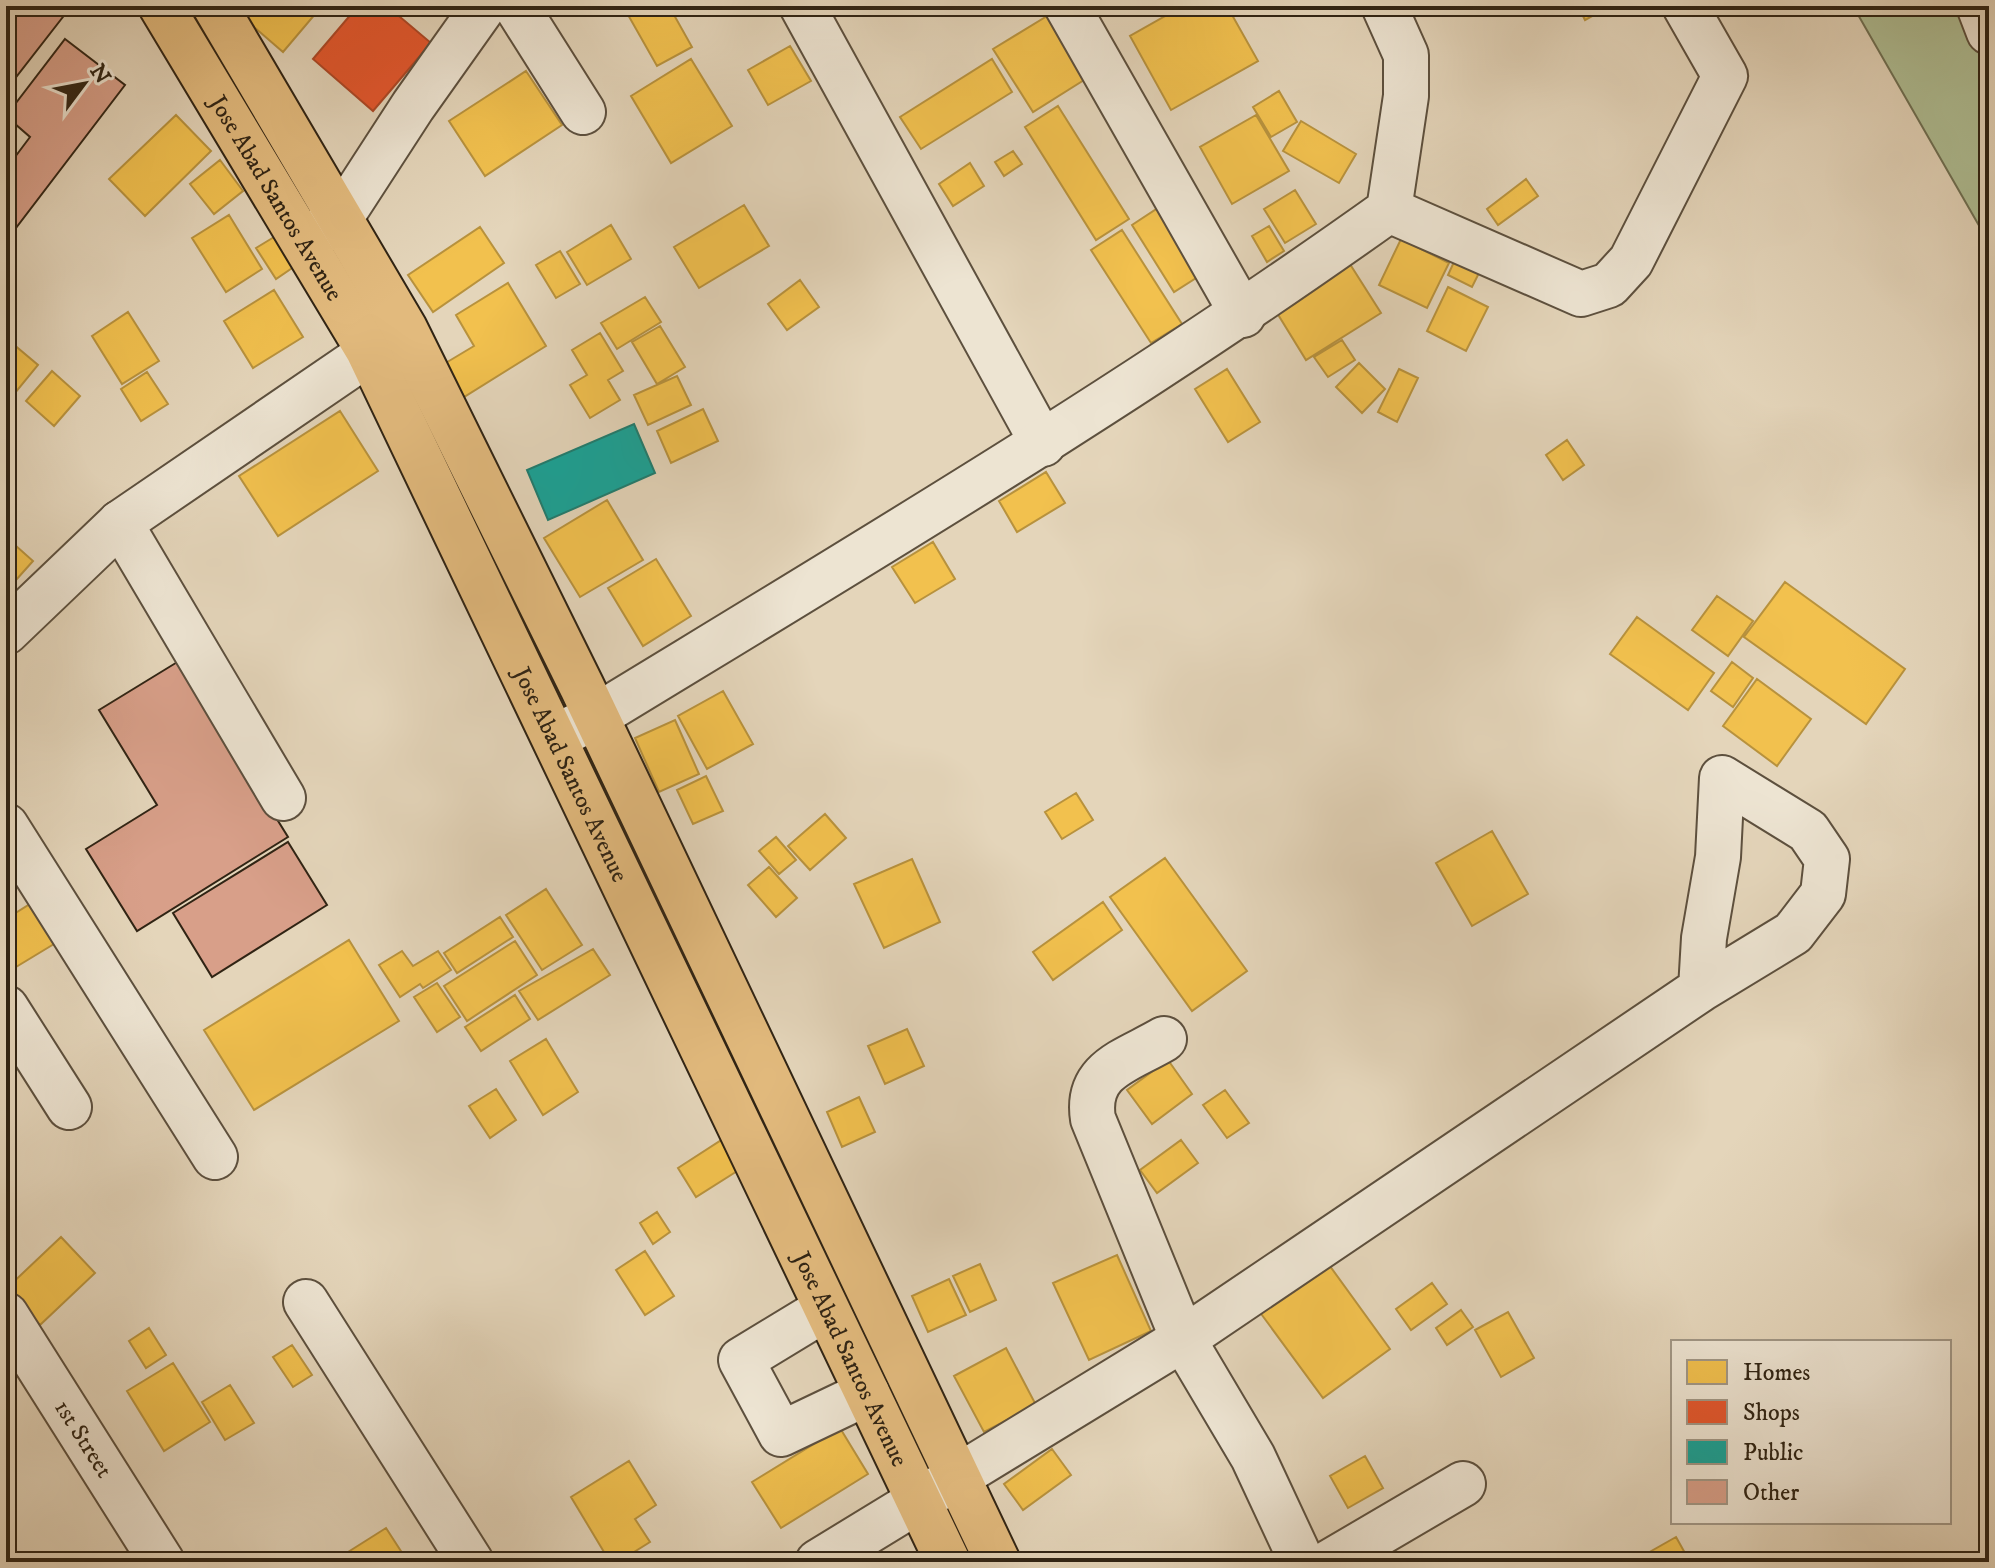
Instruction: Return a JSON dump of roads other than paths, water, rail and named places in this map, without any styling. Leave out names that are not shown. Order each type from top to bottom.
[{"type":"main road","name":"Jose Abad Santos Avenue","points":[[161,6],[368,350],[948,1562]]},
{"type":"main road","name":"Jose Abad Santos Avenue","points":[[215,6],[405,329],[595,717],[998,1562]]},
{"type":"street","points":[[305,241],[341,217],[413,106],[484,6]]},
{"type":"street","points":[[516,6],[583,112]]},
{"type":"street","points":[[802,6],[1043,444]]},
{"type":"street","points":[[1067,6],[1243,315]]},
{"type":"street","points":[[555,737],[595,717],[1043,444],[1243,315],[1389,210],[1406,96],[1406,55],[1384,6]]},
{"type":"street","points":[[1389,210],[1581,294],[1609,285],[1631,261],[1725,76],[1685,6]]},
{"type":"street","points":[[1979,6],[1989,32]]},
{"type":"street","points":[[6,632],[120,523],[368,350],[405,329]]},
{"type":"street","points":[[120,523],[283,798]]},
{"type":"street","points":[[6,826],[215,1157]]},
{"type":"street","points":[[818,1562],[1183,1339],[1701,989]]},
{"type":"street","points":[[6,1008],[69,1107]]},
{"type":"street","points":[[1164,1039],[1098,1078],[1090,1099],[1093,1119],[1183,1339],[1253,1457],[1302,1562]]},
{"type":"street","points":[[306,1302],[471,1562]]},
{"type":"street","points":[[825,1309],[741,1360],[781,1434],[867,1393]]},
{"type":"street","name":"1st Street","points":[[6,1315],[162,1562]]},
{"type":"street","points":[[1330,1562],[1463,1484]]}]
